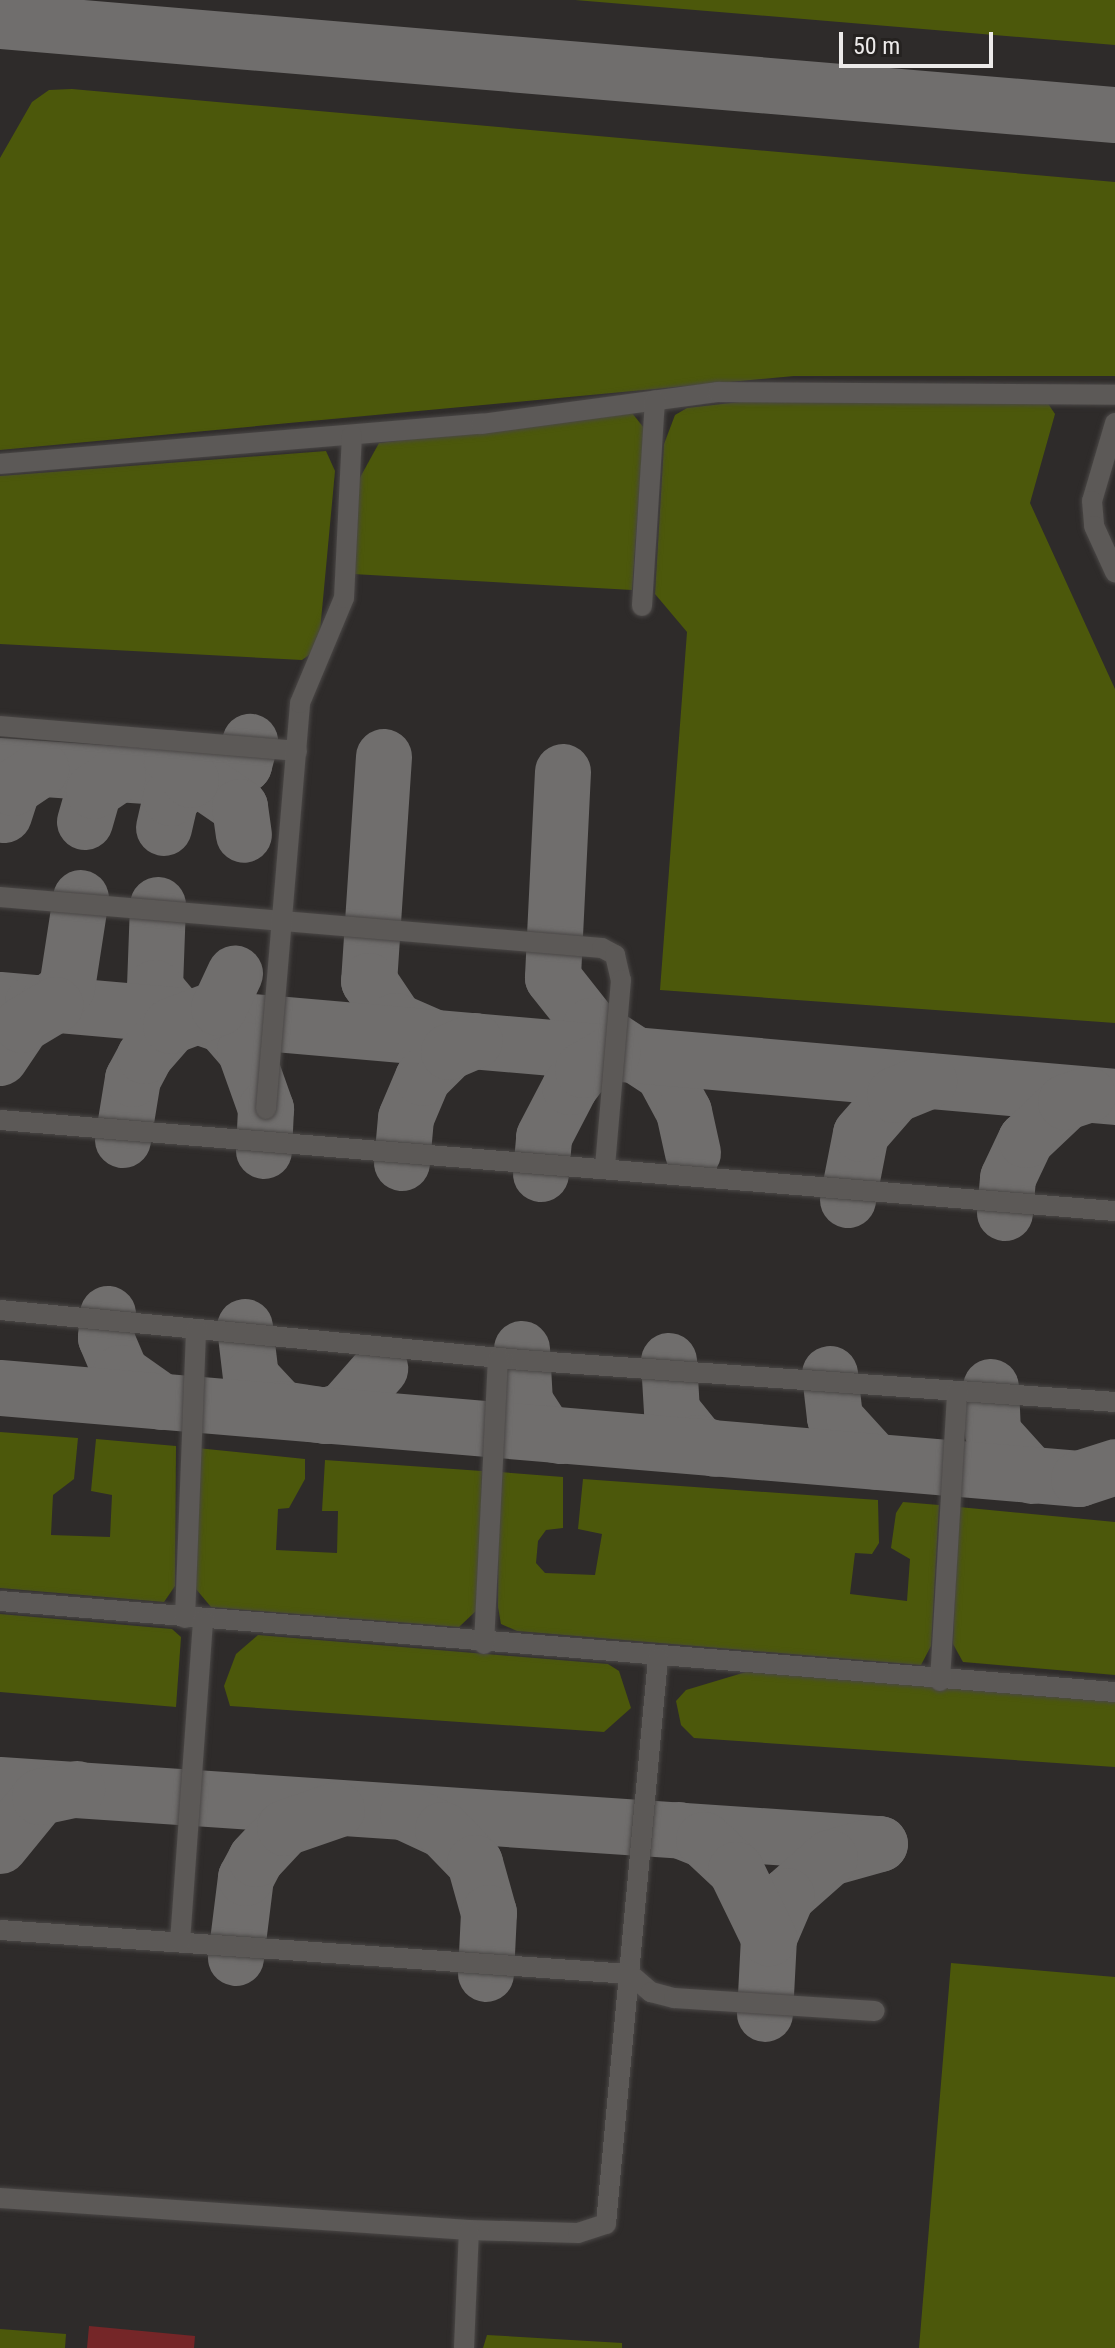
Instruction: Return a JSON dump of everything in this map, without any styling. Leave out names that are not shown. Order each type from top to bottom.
[{"type":"lane","points":[[0,464],[352,435],[742,391],[1115,395]]},
{"type":"lane","points":[[642,606],[655,400]]},
{"type":"lane","points":[[1115,423],[1092,501],[1094,526],[1115,572]]},
{"type":"lane","points":[[266,1109],[304,689],[326,652],[344,598],[352,435]]},
{"type":"lane","points":[[0,726],[297,751]]},
{"type":"lane","points":[[0,897],[602,948],[615,955],[621,980],[605,1168]]},
{"type":"lane","points":[[0,1120],[1115,1211]]},
{"type":"lane","points":[[0,1310],[498,1358],[1115,1402]]},
{"type":"lane","points":[[180,1942],[194,1619],[196,1329]]},
{"type":"lane","points":[[484,1644],[498,1358]]},
{"type":"lane","points":[[940,1681],[957,1391]]},
{"type":"lane","points":[[0,1601],[484,1644],[1115,1692]]},
{"type":"lane","points":[[0,2198],[469,2230],[578,2233],[606,2224],[658,1658]]},
{"type":"lane","points":[[0,1930],[630,1974],[651,1992],[674,1998],[875,2011]]},
{"type":"lane","points":[[464,2348],[469,2230]]},
{"type":"green space","points":[[575,0],[1115,0],[1115,45]]},
{"type":"green space","points":[[72,89],[1115,182],[1115,376],[794,376],[0,450],[0,158],[32,102],[49,90]]},
{"type":"green space","points":[[757,400],[1047,402],[1055,414],[1030,503],[1115,689],[1115,1023],[660,990],[687,632],[655,594],[664,444],[675,415],[687,408]]},
{"type":"green space","points":[[632,413],[644,428],[632,590],[353,574],[357,483],[379,443]]},
{"type":"green space","points":[[326,451],[335,471],[320,631],[316,650],[302,660],[0,644],[0,476]]},
{"type":"green space","points":[[0,1432],[78,1438],[74,1479],[53,1495],[51,1535],[110,1537],[112,1495],[91,1491],[96,1439],[176,1446],[175,1586],[164,1602],[0,1588]]},
{"type":"green space","points":[[197,1448],[305,1459],[305,1479],[289,1508],[278,1509],[276,1550],[337,1553],[338,1511],[322,1511],[325,1460],[482,1471],[478,1609],[459,1627],[211,1607],[196,1589]]},
{"type":"green space","points":[[499,1472],[563,1477],[563,1528],[546,1530],[538,1541],[536,1563],[545,1573],[595,1575],[602,1534],[578,1529],[583,1479],[878,1500],[879,1543],[872,1554],[855,1553],[850,1594],[907,1601],[910,1559],[891,1548],[896,1513],[903,1502],[939,1505],[931,1646],[921,1665],[517,1631],[501,1624],[498,1607]]},
{"type":"green space","points":[[959,1507],[1115,1522],[1115,1675],[963,1662],[953,1644]]},
{"type":"green space","points":[[0,1614],[172,1629],[181,1637],[176,1707],[0,1692]]},
{"type":"green space","points":[[258,1635],[608,1664],[619,1671],[631,1708],[604,1732],[230,1706],[224,1686],[236,1654]]},
{"type":"green space","points":[[746,1672],[1115,1698],[1115,1767],[694,1738],[681,1725],[676,1701],[686,1690]]},
{"type":"green space","points":[[951,1963],[1115,1977],[1115,2348],[919,2348]]},
{"type":"green space","points":[[0,2329],[66,2334],[65,2348],[0,2348]]},
{"type":"green space","points":[[487,2335],[622,2343],[622,2348],[483,2348]]},
{"type":"building","points":[[89,2326],[195,2336],[194,2348],[87,2348]]},
{"type":"taxiway","points":[[0,21],[1115,115]]},
{"type":"taxiway","points":[[0,766],[219,781],[244,765],[250,742]]},
{"type":"taxiway","points":[[384,757],[369,981],[396,1021],[433,1037]]},
{"type":"taxiway","points":[[164,828],[171,798],[191,780],[172,758]]},
{"type":"taxiway","points":[[4,815],[13,788],[41,769]]},
{"type":"taxiway","points":[[563,772],[553,978],[591,1026],[663,1073],[684,1112],[693,1153]]},
{"type":"taxiway","points":[[85,822],[94,791],[118,775]]},
{"type":"taxiway","points":[[202,781],[240,807],[244,835]]},
{"type":"taxiway","points":[[33,1003],[48,1003],[67,988],[81,898]]},
{"type":"taxiway","points":[[158,905],[155,988],[178,1015]]},
{"type":"taxiway","points":[[123,1140],[133,1079],[145,1056],[171,1026],[219,1008],[235,973]]},
{"type":"taxiway","points":[[0,1000],[1115,1097]]},
{"type":"taxiway","points":[[0,1058],[22,1025],[55,1005]]},
{"type":"taxiway","points":[[200,1017],[223,1025],[245,1050],[266,1109],[264,1151]]},
{"type":"taxiway","points":[[402,1163],[406,1118],[423,1078],[449,1052],[475,1041]]},
{"type":"taxiway","points":[[541,1174],[544,1137],[570,1087],[583,1070],[612,1053]]},
{"type":"taxiway","points":[[848,1200],[861,1134],[895,1095],[929,1081]]},
{"type":"taxiway","points":[[1005,1213],[1008,1178],[1026,1140],[1066,1102],[1088,1095]]},
{"type":"taxiway","points":[[108,1314],[106,1338],[121,1373],[162,1402]]},
{"type":"taxiway","points":[[245,1327],[251,1377],[281,1409],[326,1416],[344,1410],[380,1369]]},
{"type":"taxiway","points":[[522,1349],[525,1402],[545,1433],[561,1436]]},
{"type":"taxiway","points":[[669,1361],[672,1411],[698,1443],[715,1449]]},
{"type":"taxiway","points":[[830,1374],[835,1418],[875,1462]]},
{"type":"taxiway","points":[[991,1387],[993,1433],[1032,1476]]},
{"type":"taxiway","points":[[0,1388],[1079,1479],[1115,1467]]},
{"type":"taxiway","points":[[0,1785],[880,1844],[830,1858],[787,1896],[769,1938],[765,2014]]},
{"type":"taxiway","points":[[0,1846],[40,1797],[77,1789]]},
{"type":"taxiway","points":[[236,1958],[246,1878],[256,1859],[285,1828],[337,1810]]},
{"type":"taxiway","points":[[408,1814],[443,1830],[475,1863],[489,1913],[486,1974]]},
{"type":"taxiway","points":[[679,1830],[704,1840],[736,1870],[769,1938]]}]
